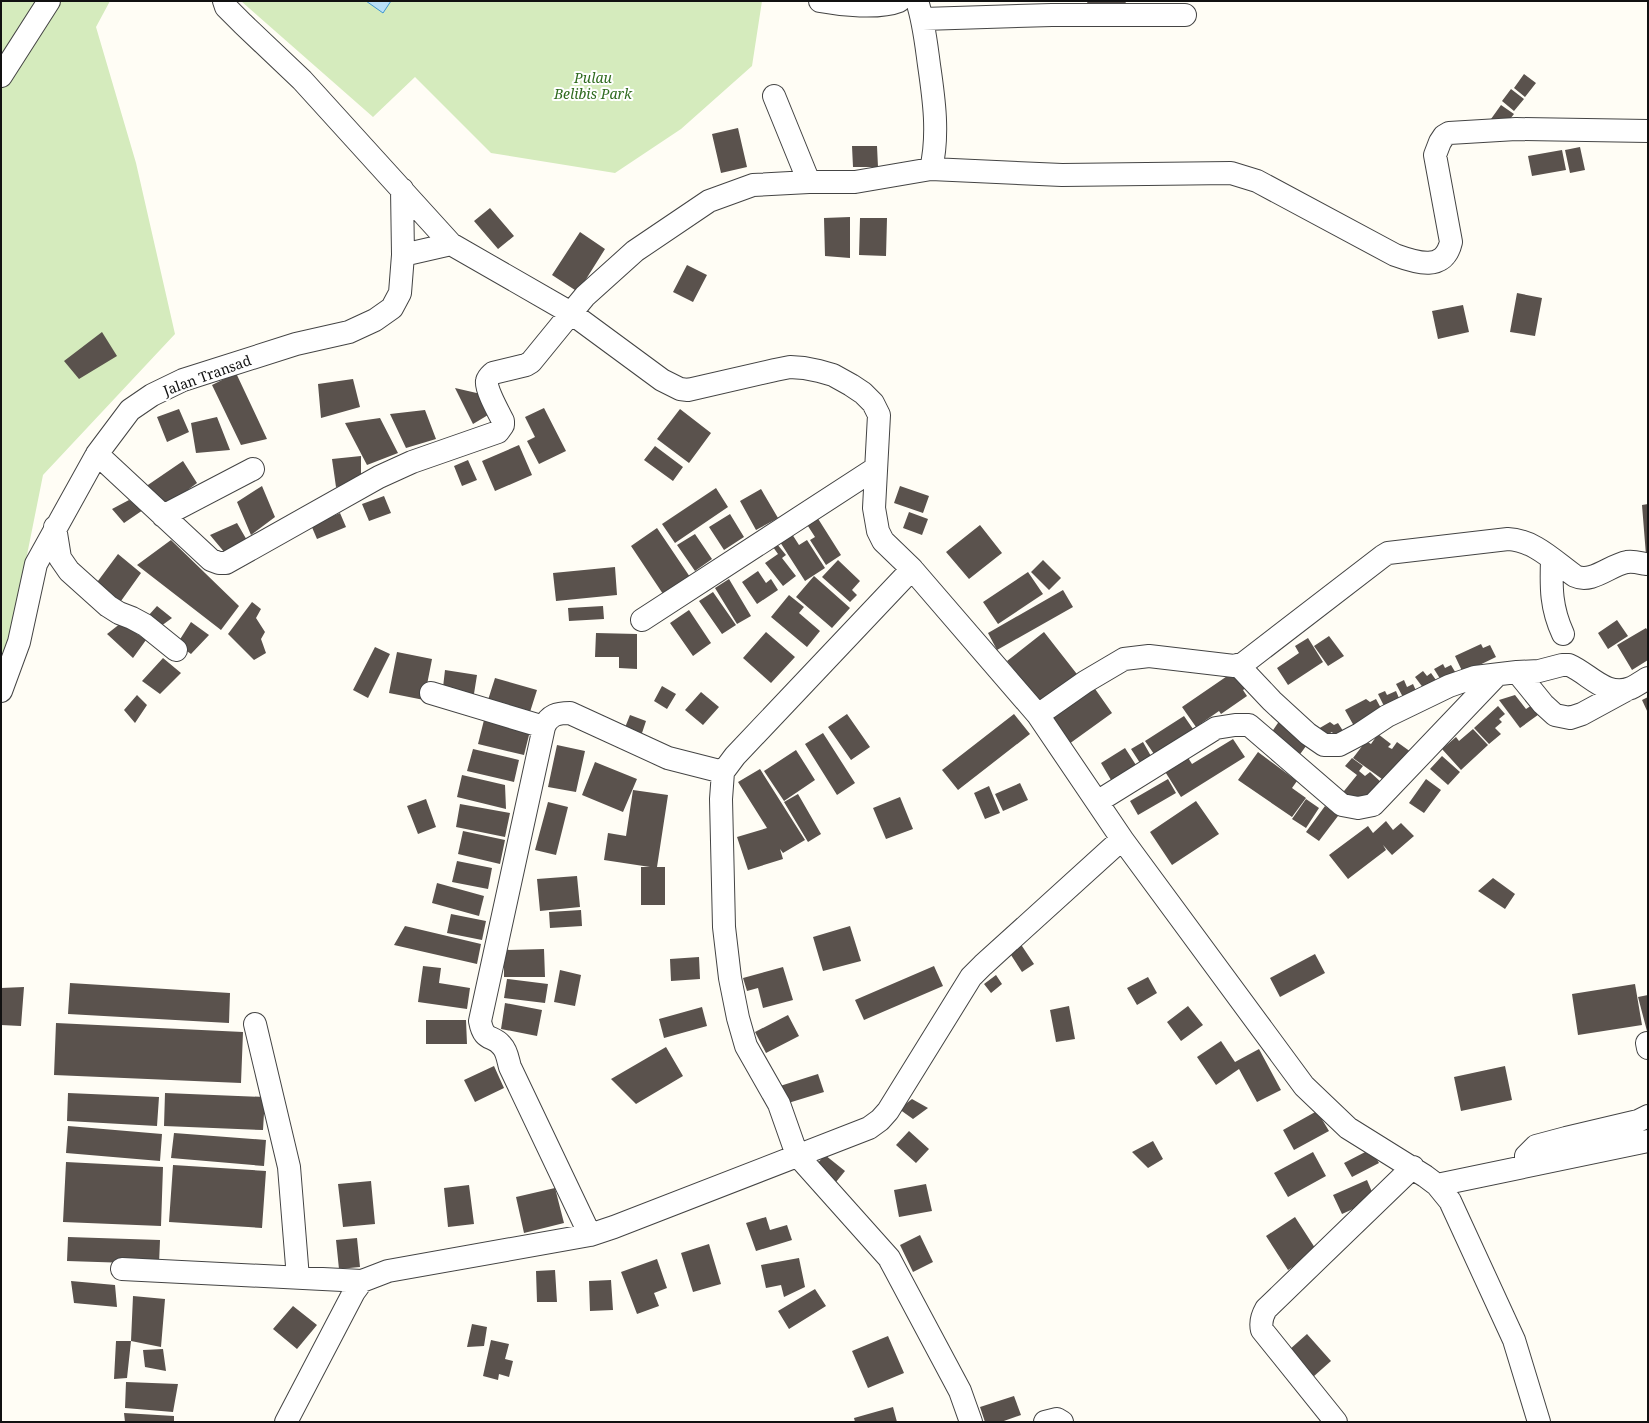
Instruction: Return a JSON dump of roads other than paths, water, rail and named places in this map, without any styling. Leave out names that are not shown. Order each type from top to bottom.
[{"type":"street","points":[[1,76],[49,1]]},
{"type":"street","points":[[224,1],[226,6],[242,24],[302,80],[451,244],[571,313],[662,380],[680,389],[699,388],[790,368],[819,371],[833,375],[851,385],[863,393],[873,403],[879,415],[874,508],[878,531],[883,541],[912,570],[1038,715],[1122,839],[1304,1086],[1348,1128],[1413,1167],[1437,1185],[1450,1201],[1514,1340],[1539,1422]]},
{"type":"street","points":[[820,1],[837,4],[889,5],[899,1]]},
{"type":"street","points":[[931,169],[934,155],[935,103],[920,10],[1052,15],[1185,16]]},
{"type":"street","points":[[774,96],[809,182]]},
{"type":"street","points":[[97,454],[210,560],[218,563],[226,563],[379,477],[412,462],[498,432],[503,425],[503,421],[488,388],[487,380],[493,373],[526,365],[531,362],[584,296],[635,251],[709,201],[753,185],[809,182],[856,182],[931,169],[1062,175],[1231,173],[1257,181],[1395,255],[1411,260],[1432,263],[1438,262],[1444,257],[1451,242],[1435,163],[1437,149],[1444,136],[1456,132],[1516,129],[1648,131]]},
{"type":"street","name":"Jalan Transad","points":[[1,690],[20,642],[36,564],[97,454],[130,410],[152,395],[183,380],[296,344],[349,332],[375,320],[392,308],[400,293],[403,254],[402,189]]},
{"type":"street","points":[[403,254],[451,244]]},
{"type":"street","points":[[642,620],[876,468]]},
{"type":"street","points":[[163,516],[253,469]]},
{"type":"street","points":[[55,528],[60,558],[69,571],[108,606],[119,613],[145,625],[176,650]]},
{"type":"street","points":[[1038,715],[1124,658],[1149,656],[1234,666],[1249,660],[1388,553],[1517,539],[1529,544],[1580,579],[1589,578],[1629,562],[1646,564]]},
{"type":"street","points":[[1552,560],[1551,582],[1553,608],[1563,634]]},
{"type":"street","points":[[912,570],[735,756],[723,772],[720,799],[724,927],[730,978],[738,1018],[746,1046],[779,1104],[797,1155],[889,1258],[960,1391],[971,1422]]},
{"type":"street","points":[[1238,665],[1290,718],[1324,745],[1340,745],[1387,716],[1449,686],[1475,677],[1539,671],[1562,665],[1569,665],[1608,690],[1620,691],[1640,683]]},
{"type":"street","points":[[1097,802],[1216,728],[1235,724],[1249,725],[1342,805],[1358,808],[1373,805],[1507,673]]},
{"type":"street","points":[[1507,673],[1555,715],[1570,718],[1582,714],[1640,683]]},
{"type":"street","points":[[431,693],[544,727]]},
{"type":"street","points":[[1249,725],[1272,701]]},
{"type":"street","points":[[590,1235],[510,1067],[504,1047],[486,1035],[482,1030],[480,1021],[544,727],[548,720],[554,715],[570,713],[668,758],[723,772]]},
{"type":"street","points":[[122,1269],[362,1281],[388,1271],[590,1235],[869,1128],[880,1120],[892,1105],[971,978],[983,965],[1122,839]]},
{"type":"street","points":[[255,1024],[289,1167],[298,1278]]},
{"type":"street","points":[[1526,1166],[1526,1156],[1536,1146],[1638,1121],[1648,1116]]},
{"type":"street","points":[[1437,1185],[1648,1141]]},
{"type":"street","points":[[1336,1422],[1262,1330],[1261,1324],[1263,1316],[1266,1309],[1413,1167]]},
{"type":"street","points":[[286,1422],[354,1292],[362,1281]]},
{"type":"street","points":[[1045,1422],[1052,1419],[1058,1419],[1062,1422]]},
{"type":"water","points":[[366,1],[391,1],[383,13]]},
{"type":"park label","name":"Pulau Belibis Park","points":[[593,86]]}]
